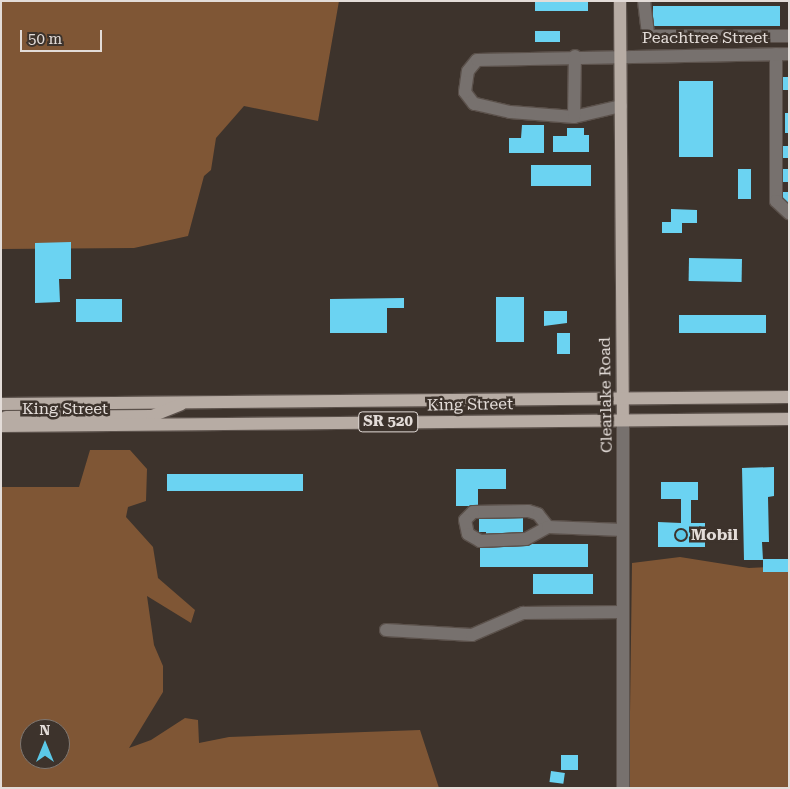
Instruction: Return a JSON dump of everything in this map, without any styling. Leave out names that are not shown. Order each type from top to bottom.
[{"type":"main road","name":"Clearlake Road","points":[[620,1],[623,418]]},
{"type":"main road","name":"King Street","points":[[1,404],[789,397]]},
{"type":"main road","points":[[315,401],[316,423]]},
{"type":"main road","points":[[1,420],[152,416],[183,403]]},
{"type":"main road","name":"King Street","points":[[1,426],[623,418],[789,419]]},
{"type":"street","points":[[644,1],[648,36],[789,36]]},
{"type":"street","name":"Peachtree Street","points":[[621,106],[574,117],[510,112],[474,104],[465,92],[468,71],[477,60],[620,55],[782,54]]},
{"type":"street","points":[[782,54],[776,201],[789,213]]},
{"type":"street","points":[[574,117],[575,56]]},
{"type":"street","name":"Clearlake Road","points":[[623,418],[623,788]]},
{"type":"street","points":[[548,527],[538,514],[528,511],[473,512],[465,520],[468,534],[480,541],[526,539],[548,527],[623,530]]},
{"type":"street","points":[[386,630],[472,635],[523,613],[623,612]]},
{"type":"shaded area","points":[[1,1],[339,1],[318,121],[244,106],[216,138],[211,170],[204,176],[188,236],[134,248],[1,249]]},
{"type":"shaded area","points":[[90,450],[130,450],[147,469],[146,501],[128,507],[126,517],[153,547],[158,578],[195,610],[191,623],[147,596],[154,645],[163,666],[163,692],[129,748],[151,740],[185,718],[198,720],[199,743],[229,737],[420,730],[439,788],[1,788],[1,487],[79,487]]},
{"type":"shaded area","points":[[680,557],[749,568],[789,566],[789,788],[629,788],[632,563]]},
{"type":"building","points":[[535,1],[588,1],[588,11],[535,11]]},
{"type":"building","points":[[653,6],[780,6],[780,26],[653,26]]},
{"type":"building","points":[[535,31],[560,31],[560,42],[535,42]]},
{"type":"building","points":[[783,77],[789,77],[789,90],[783,90]]},
{"type":"building","points":[[679,81],[713,81],[713,157],[679,157]]},
{"type":"building","points":[[785,113],[789,113],[789,133],[785,133]]},
{"type":"building","points":[[522,125],[544,125],[544,153],[509,153],[509,138],[521,138]]},
{"type":"building","points":[[567,128],[584,128],[584,135],[589,135],[589,152],[553,152],[553,136],[567,136]]},
{"type":"building","points":[[783,146],[789,146],[789,158],[783,158]]},
{"type":"building","points":[[531,165],[591,165],[591,186],[531,186]]},
{"type":"building","points":[[738,169],[751,169],[751,199],[738,199]]},
{"type":"building","points":[[783,169],[789,169],[789,182],[783,182]]},
{"type":"building","points":[[782,192],[789,192],[789,204],[782,204]]},
{"type":"building","points":[[671,209],[697,210],[697,223],[682,223],[682,233],[662,233],[662,222],[671,222]]},
{"type":"building","points":[[71,242],[71,279],[59,279],[60,302],[35,303],[35,243]]},
{"type":"building","points":[[689,258],[742,259],[742,282],[689,281]]},
{"type":"building","points":[[496,297],[524,297],[524,342],[496,342]]},
{"type":"building","points":[[404,298],[404,308],[387,308],[387,333],[330,333],[330,299]]},
{"type":"building","points":[[76,299],[122,299],[122,322],[76,322]]},
{"type":"building","points":[[544,311],[567,311],[567,323],[544,326]]},
{"type":"building","points":[[679,315],[766,315],[766,333],[679,333]]},
{"type":"building","points":[[557,333],[570,333],[570,354],[557,354]]},
{"type":"building","points":[[774,467],[774,496],[768,497],[769,542],[762,542],[763,560],[744,560],[742,468]]},
{"type":"building","points":[[456,469],[506,469],[506,489],[478,489],[478,506],[456,506]]},
{"type":"building","points":[[167,474],[303,474],[303,491],[167,491]]},
{"type":"building","points":[[661,482],[698,482],[698,500],[691,500],[691,523],[705,523],[705,547],[658,547],[658,522],[681,523],[681,499],[661,499]]},
{"type":"building","points":[[479,515],[523,515],[523,537],[486,537],[486,532],[479,532]]},
{"type":"building","points":[[480,544],[588,544],[588,567],[480,567]]},
{"type":"building","points":[[763,559],[789,559],[789,572],[763,572]]},
{"type":"building","points":[[533,574],[593,574],[593,594],[533,594]]},
{"type":"building","points":[[561,755],[578,755],[578,770],[561,770]]},
{"type":"building","points":[[551,771],[565,773],[563,784],[549,782]]},
{"type":"place","name":"Mobil","points":[[681,535]]}]
